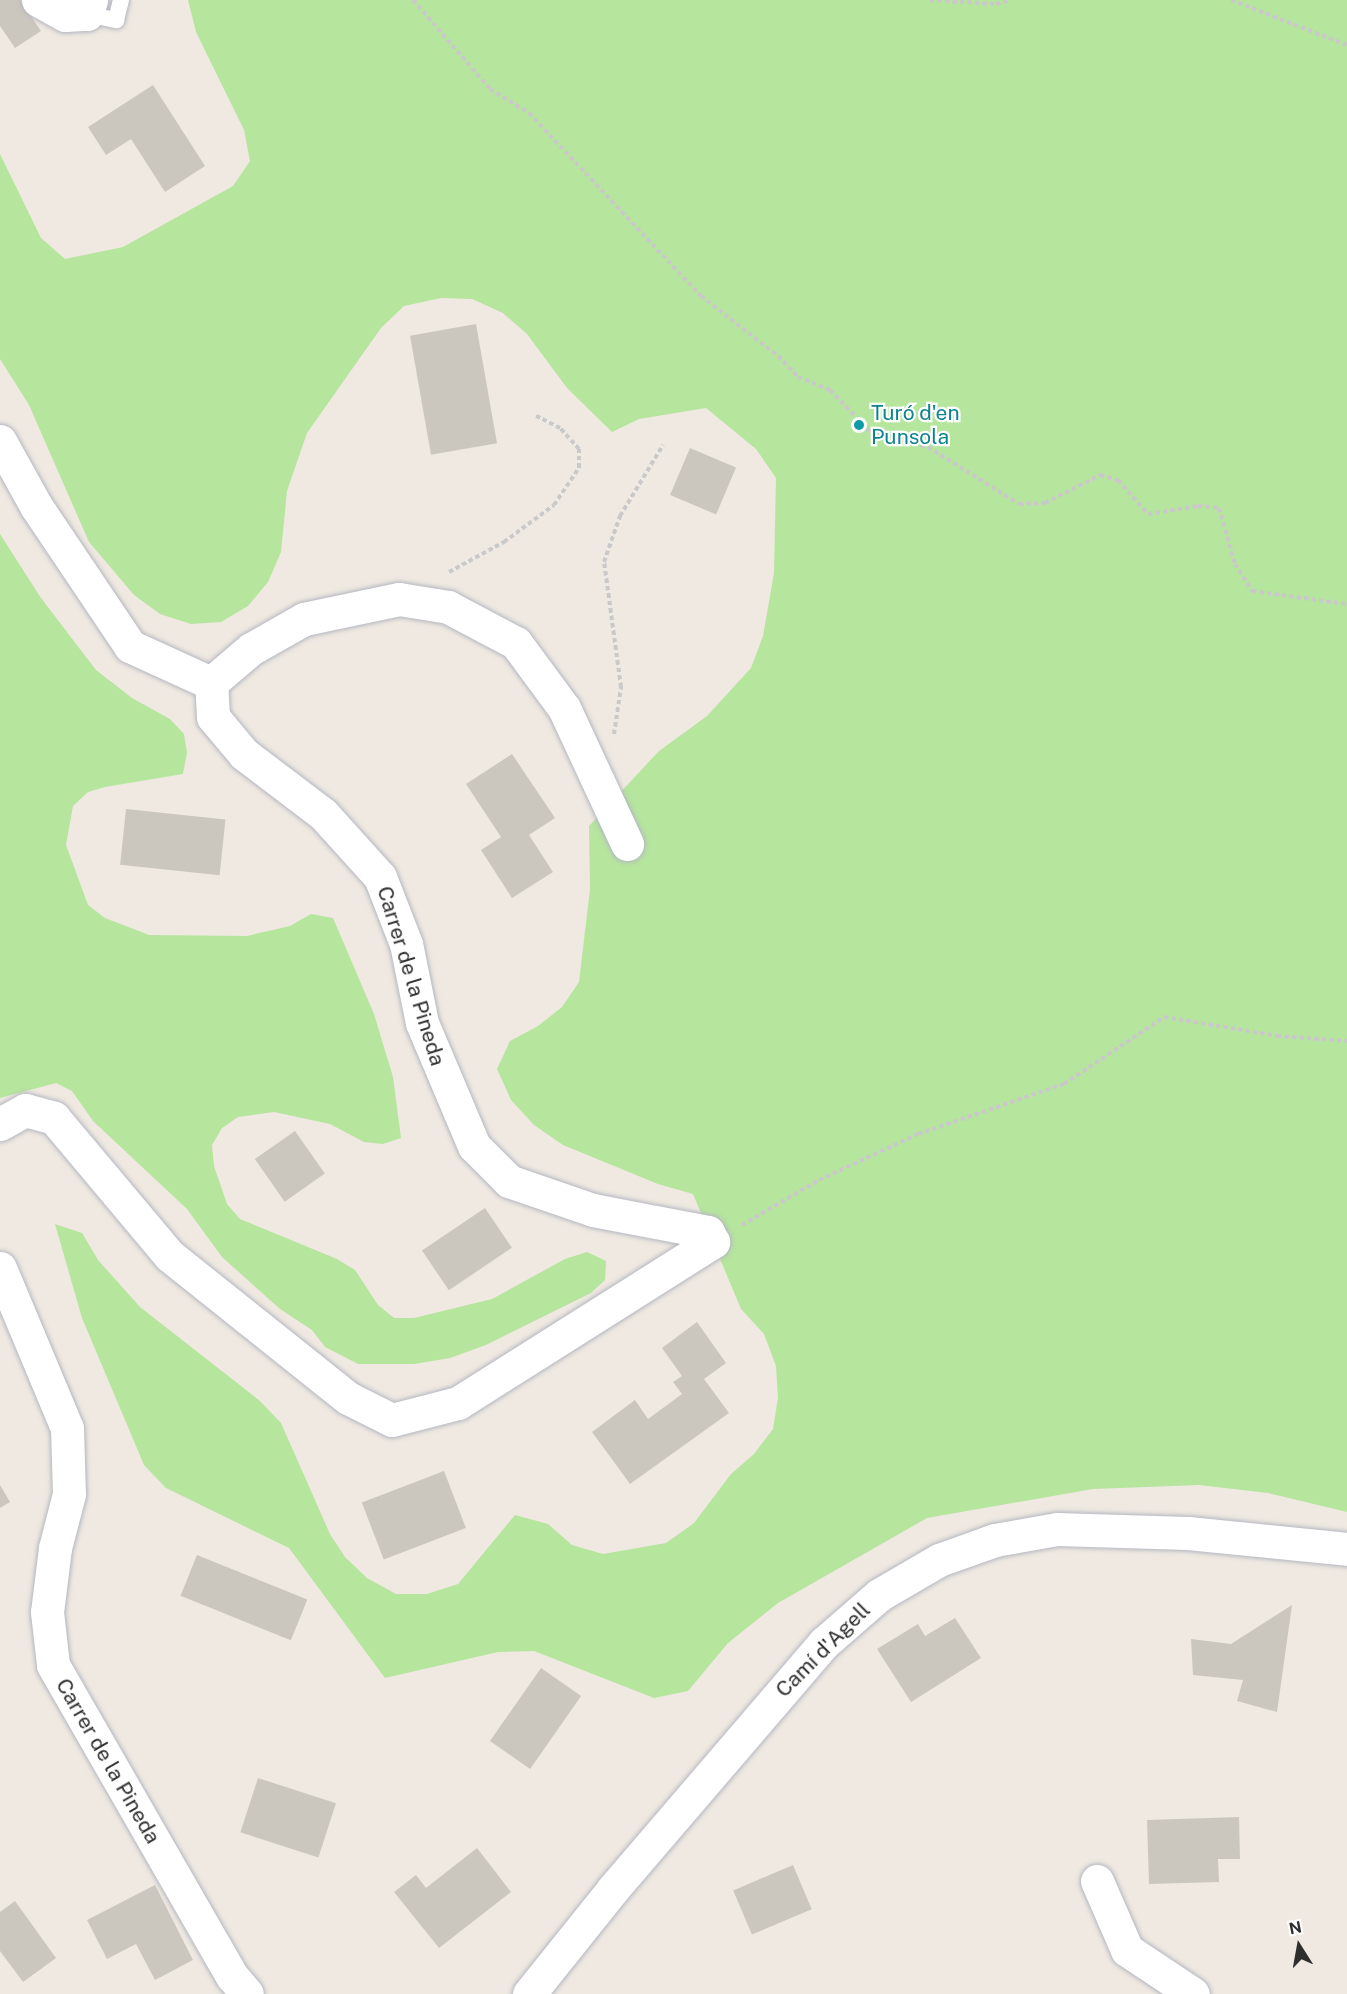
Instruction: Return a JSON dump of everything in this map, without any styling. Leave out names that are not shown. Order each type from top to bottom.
[{"type":"street","points":[[38,0],[65,15],[89,7]]},
{"type":"street","points":[[0,441],[36,506],[130,646],[211,683],[251,649],[304,619],[399,599],[448,607],[516,643],[564,708],[600,780],[627,844]]},
{"type":"street","name":"Carrer de la Pineda","points":[[211,683],[213,717],[244,753],[323,814],[380,877],[406,944],[422,1023],[474,1146],[509,1181],[592,1210],[708,1232],[713,1242]]},
{"type":"street","points":[[0,1124],[25,1110],[54,1118],[170,1256],[348,1398],[393,1420],[458,1403],[713,1242]]},
{"type":"street","name":"Carrer de la Pineda","points":[[0,1268],[67,1428],[69,1494],[55,1548],[47,1612],[52,1665],[232,1976],[247,1994]]},
{"type":"street","name":"Camí d'Agell","points":[[529,1994],[620,1880],[824,1642],[879,1595],[939,1560],[995,1540],[1057,1529],[1188,1533],[1347,1550]]},
{"type":"street","points":[[1097,1881],[1127,1950],[1193,1994]]},
{"type":"lane","points":[[89,7],[116,20],[121,0]]},
{"type":"path","points":[[413,0],[490,89],[529,113],[701,296],[778,356],[798,377],[830,390],[870,432],[928,447],[1019,504],[1045,503],[1100,475],[1118,480],[1148,514],[1198,506],[1219,508],[1235,564],[1252,591],[1347,604]]},
{"type":"path","points":[[930,0],[996,4],[1012,0]]},
{"type":"path","points":[[1232,0],[1347,45]]},
{"type":"path","points":[[399,599],[504,542],[554,505],[579,468],[579,449],[560,428],[535,415]]},
{"type":"path","points":[[600,780],[615,729],[621,687],[604,562],[620,516],[663,445]]},
{"type":"path","points":[[713,1242],[819,1180],[918,1134],[1064,1084],[1164,1017],[1277,1036],[1347,1041]]},
{"type":"green space","points":[[188,0],[1347,0],[1347,1512],[1268,1493],[1199,1485],[1093,1489],[927,1518],[778,1603],[728,1643],[688,1691],[654,1698],[534,1651],[498,1652],[385,1678],[289,1548],[166,1488],[144,1465],[82,1318],[55,1224],[82,1233],[98,1260],[140,1307],[260,1401],[281,1423],[330,1534],[345,1557],[367,1578],[396,1594],[427,1594],[458,1584],[515,1515],[548,1524],[572,1545],[603,1554],[666,1543],[694,1523],[731,1474],[754,1454],[773,1429],[778,1398],[776,1366],[764,1334],[741,1309],[693,1194],[658,1184],[563,1145],[534,1125],[511,1100],[497,1069],[510,1041],[538,1026],[562,1007],[579,982],[590,889],[589,826],[659,751],[707,716],[751,668],[763,636],[774,573],[776,478],[756,449],[706,408],[639,419],[612,432],[567,388],[527,334],[503,313],[472,299],[441,298],[404,306],[381,328],[307,433],[287,491],[281,552],[268,582],[248,606],[221,622],[191,624],[160,614],[134,595],[89,542],[29,405],[0,359],[0,154],[41,238],[65,259],[123,247],[233,186],[250,161],[244,130],[196,32]]},
{"type":"green space","points":[[0,534],[41,598],[96,670],[132,698],[170,719],[184,734],[187,753],[183,774],[105,787],[88,792],[73,806],[66,845],[88,905],[105,918],[149,935],[247,936],[290,926],[311,914],[333,918],[374,1014],[393,1077],[401,1138],[383,1144],[364,1142],[330,1124],[274,1112],[238,1117],[222,1128],[212,1145],[214,1166],[227,1204],[240,1219],[337,1259],[355,1270],[378,1305],[394,1318],[414,1318],[492,1299],[565,1259],[587,1252],[606,1261],[605,1280],[591,1293],[486,1345],[450,1358],[414,1364],[358,1364],[325,1347],[312,1330],[280,1309],[222,1257],[187,1209],[93,1121],[72,1091],[56,1083],[0,1098]]},
{"type":"building","points":[[0,0],[20,0],[41,31],[15,48],[0,26]]},
{"type":"building","points":[[153,85],[205,166],[165,192],[131,139],[106,155],[88,127]]},
{"type":"building","points":[[476,324],[497,443],[431,455],[410,336]]},
{"type":"building","points":[[690,448],[736,468],[716,514],[670,495]]},
{"type":"building","points":[[512,754],[555,818],[529,835],[553,872],[512,898],[481,850],[501,837],[466,784]]},
{"type":"building","points":[[126,809],[225,819],[220,875],[120,865]]},
{"type":"building","points":[[295,1131],[325,1174],[285,1202],[255,1159]]},
{"type":"building","points":[[485,1208],[512,1248],[449,1290],[422,1250]]},
{"type":"building","points":[[697,1322],[726,1363],[704,1379],[729,1413],[630,1484],[592,1432],[635,1400],[648,1419],[682,1394],[673,1382],[682,1376],[662,1348]]},
{"type":"building","points":[[444,1471],[466,1528],[384,1559],[362,1503]]},
{"type":"building","points":[[0,1485],[10,1502],[0,1508]]},
{"type":"building","points":[[197,1555],[307,1600],[291,1640],[181,1596]]},
{"type":"building","points":[[1292,1605],[1277,1712],[1237,1701],[1243,1680],[1193,1675],[1191,1639],[1231,1644]]},
{"type":"building","points":[[955,1618],[981,1658],[911,1702],[877,1649],[918,1624],[925,1636]]},
{"type":"building","points":[[541,1668],[581,1696],[530,1769],[490,1741]]},
{"type":"building","points":[[258,1778],[336,1803],[318,1858],[240,1832]]},
{"type":"building","points":[[1239,1817],[1240,1859],[1218,1859],[1219,1882],[1149,1884],[1147,1820]]},
{"type":"building","points":[[477,1848],[511,1892],[439,1948],[394,1892],[416,1875],[426,1888]]},
{"type":"building","points":[[793,1865],[812,1909],[752,1935],[733,1890]]},
{"type":"building","points":[[155,1885],[193,1960],[155,1980],[136,1944],[107,1959],[87,1920]]},
{"type":"building","points":[[15,1901],[56,1958],[23,1982],[0,1951],[0,1912]]},
{"type":"place","name":"Turó d'en Punsola","points":[[859,425]]}]
